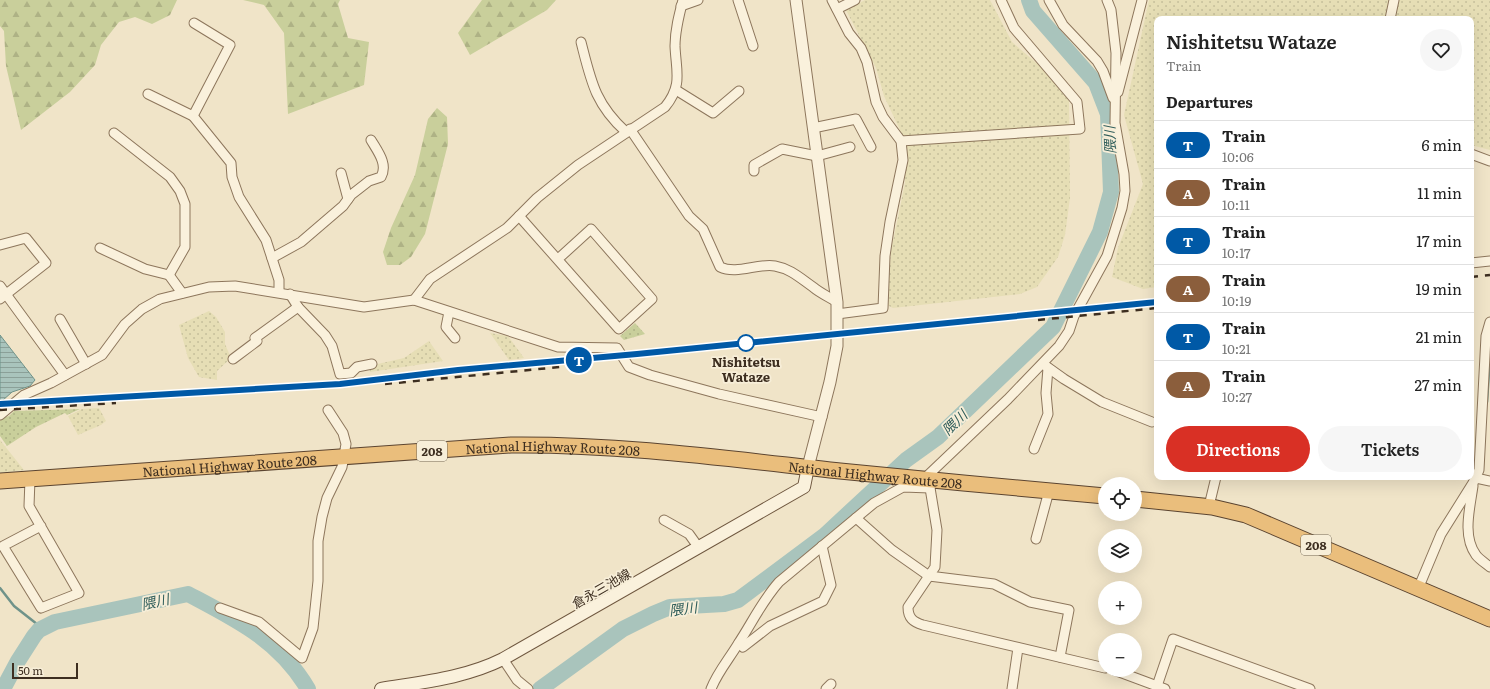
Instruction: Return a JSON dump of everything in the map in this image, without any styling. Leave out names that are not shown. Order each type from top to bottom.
[{"type":"highway","name":"National Highway Route 208","points":[[0,481],[511,445],[564,445],[725,457],[926,481],[1098,495]]},
{"type":"highway","name":"208","points":[[1142,500],[1209,506],[1246,514],[1490,619]]},
{"type":"main road","name":"倉永三池線","points":[[381,689],[463,675],[484,669],[504,659],[804,487],[808,467]]},
{"type":"street","points":[[414,300],[430,279],[507,228],[537,198],[578,165],[665,107],[672,99],[676,90],[678,79],[675,45],[682,3],[698,0]]},
{"type":"street","points":[[738,0],[753,46]]},
{"type":"street","points":[[796,0],[837,302],[837,346],[822,417],[808,467]]},
{"type":"street","points":[[832,0],[849,33],[861,48],[867,62],[876,102],[883,117],[901,141],[903,160],[890,222],[885,256],[883,308],[837,314]]},
{"type":"street","points":[[837,9],[855,0]]},
{"type":"street","points":[[901,141],[1080,129],[1077,102],[1014,28],[1001,0]]},
{"type":"street","points":[[1048,0],[1063,25],[1097,61],[1103,71],[1115,105]]},
{"type":"street","points":[[711,689],[714,680],[739,643],[768,595],[779,582],[874,502],[902,487],[926,481],[1046,366],[1072,324],[1107,256],[1122,208],[1125,191],[1124,174],[1115,123],[1116,54],[1110,10],[1107,0]]},
{"type":"street","points":[[1115,105],[1142,0]]},
{"type":"street","points":[[1391,16],[1394,0]]},
{"type":"street","points":[[193,116],[230,45],[194,23]]},
{"type":"street","points":[[581,42],[592,87],[615,122],[628,131],[689,216],[703,229],[720,266],[727,270],[772,266],[782,267],[797,274],[813,287],[837,302]]},
{"type":"street","points":[[676,90],[713,113],[739,91]]},
{"type":"street","points":[[148,94],[193,116],[231,163],[232,177],[239,197],[266,240],[279,280],[279,292]]},
{"type":"street","points":[[813,128],[856,118],[871,147]]},
{"type":"street","points":[[114,133],[170,177],[180,190],[185,204],[185,247],[169,275]]},
{"type":"street","points":[[272,258],[301,242],[343,206],[348,199],[369,181],[381,177],[384,171],[384,163],[371,140]]},
{"type":"street","points":[[754,171],[754,165],[782,149],[817,156],[850,147]]},
{"type":"street","points":[[1474,155],[1490,161]]},
{"type":"street","points":[[341,173],[348,199]]},
{"type":"street","points":[[519,216],[619,329],[652,299],[591,229],[558,259]]},
{"type":"street","points":[[0,245],[26,238],[46,263],[3,297]]},
{"type":"street","points":[[100,248],[145,269],[169,275],[182,293]]},
{"type":"street","points":[[1474,263],[1490,262]]},
{"type":"street","points":[[0,286],[3,297],[65,375]]},
{"type":"street","points":[[0,416],[24,395],[102,355],[125,324],[142,308],[160,299],[182,293],[209,288],[235,286],[364,307],[414,300],[558,347],[617,348],[629,367],[657,378],[719,394],[822,417]]},
{"type":"street","points":[[290,294],[298,307],[325,335],[332,346],[340,374],[351,373],[357,367],[372,364]]},
{"type":"street","points":[[233,359],[257,341],[255,338],[298,307]]},
{"type":"street","points":[[449,312],[446,327],[455,338]]},
{"type":"street","points":[[60,319],[86,364]]},
{"type":"street","points":[[1418,589],[1441,534],[1475,480],[1479,470],[1486,419],[1486,336],[1490,322]]},
{"type":"street","points":[[1046,366],[1102,402],[1152,422]]},
{"type":"street","points":[[1034,449],[1048,414],[1046,366]]},
{"type":"street","points":[[220,608],[259,622],[302,658],[313,628],[318,582],[318,541],[322,517],[327,498],[344,457],[346,444],[343,433],[328,410]]},
{"type":"street","points":[[1474,457],[1480,460]]},
{"type":"street","points":[[30,479],[30,506],[79,593],[41,608],[3,546],[41,526]]},
{"type":"street","points":[[1209,506],[1215,480]]},
{"type":"street","points":[[1475,480],[1490,481]]},
{"type":"street","points":[[1475,480],[1468,535],[1470,546],[1476,556],[1490,567]]},
{"type":"street","points":[[926,481],[937,530],[935,567],[908,607],[908,613],[916,623],[1098,666]]},
{"type":"street","points":[[1036,539],[1049,491]]},
{"type":"street","points":[[856,518],[892,550],[929,576],[994,584],[1030,602],[1068,610],[1060,657]]},
{"type":"street","points":[[664,520],[689,534],[699,548]]},
{"type":"street","points":[[739,643],[743,647],[770,626],[823,600],[831,585],[822,546]]},
{"type":"street","points":[[1132,677],[1161,688],[1173,640],[1310,689]]},
{"type":"street","points":[[1012,689],[1018,648]]},
{"type":"street","points":[[504,659],[517,680],[528,689]]},
{"type":"shaded area","points":[[865,0],[990,0],[1012,42],[1055,79],[1069,101],[1070,198],[1065,235],[1058,257],[1037,287],[1020,294],[893,308],[887,305],[891,251],[905,183],[904,150],[900,130],[884,96],[876,68],[846,10]]},
{"type":"shaded area","points":[[1149,0],[1490,0],[1490,150],[1474,146],[1474,16],[1154,16],[1154,287],[1143,289],[1112,277],[1118,248],[1143,184],[1124,115]]},
{"type":"shaded area","points":[[209,311],[216,317],[225,332],[225,344],[231,358],[217,371],[217,380],[199,377],[188,358],[179,325]]},
{"type":"shaded area","points":[[490,333],[508,336],[524,358],[509,360]]},
{"type":"shaded area","points":[[429,341],[443,361],[370,372],[369,366],[404,358]]},
{"type":"shaded area","points":[[99,408],[106,421],[101,425],[78,435],[68,416],[82,409]]},
{"type":"shaded area","points":[[0,440],[24,470],[0,473]]},
{"type":"green space","points":[[0,0],[177,0],[170,15],[152,24],[135,17],[119,22],[101,45],[95,65],[70,92],[21,130],[6,66],[4,31],[0,26]]},
{"type":"green space","points":[[243,0],[340,0],[338,4],[348,38],[369,42],[364,85],[288,114],[284,33],[264,5]]},
{"type":"green space","points":[[482,0],[556,0],[547,10],[470,55],[458,33]]},
{"type":"green space","points":[[437,108],[447,117],[448,144],[425,234],[411,257],[400,265],[387,265],[383,252],[391,228],[415,175],[428,119]]},
{"type":"green space","points":[[635,323],[645,334],[624,340],[620,336]]},
{"type":"green space","points":[[80,409],[67,415],[65,413],[36,427],[7,446],[0,436],[0,419],[9,416],[14,411]]},
{"type":"water","points":[[0,335],[35,380],[30,386],[12,392],[2,401],[0,401]]},
{"type":"waterway","name":"隈川","points":[[540,689],[623,629],[653,614],[670,607],[724,604],[738,600],[824,536],[906,460],[938,437],[1053,327],[1100,232],[1111,192],[1108,114],[1096,83],[1033,11],[1029,0]]},
{"type":"waterway","points":[[1487,402],[1490,356]]},
{"type":"waterway","points":[[0,588],[14,606],[42,628]]},
{"type":"waterway","name":"隈川","points":[[3,689],[18,661],[39,630],[55,622],[188,594],[240,623],[270,644],[297,672],[308,689]]},
{"type":"railway","points":[[1474,277],[1490,275]]},
{"type":"railway","points":[[0,404],[339,384],[458,370],[622,356],[1154,302]]},
{"type":"railway","points":[[1038,320],[1154,308]]},
{"type":"railway","points":[[385,384],[560,367]]},
{"type":"railway","points":[[0,410],[116,403]]},
{"type":"train","name":"T","points":[[0,404],[340,384],[458,370],[637,354],[1154,302]]},
{"type":"place","name":"Nishitetsu Wataze","points":[[746,343]]}]
